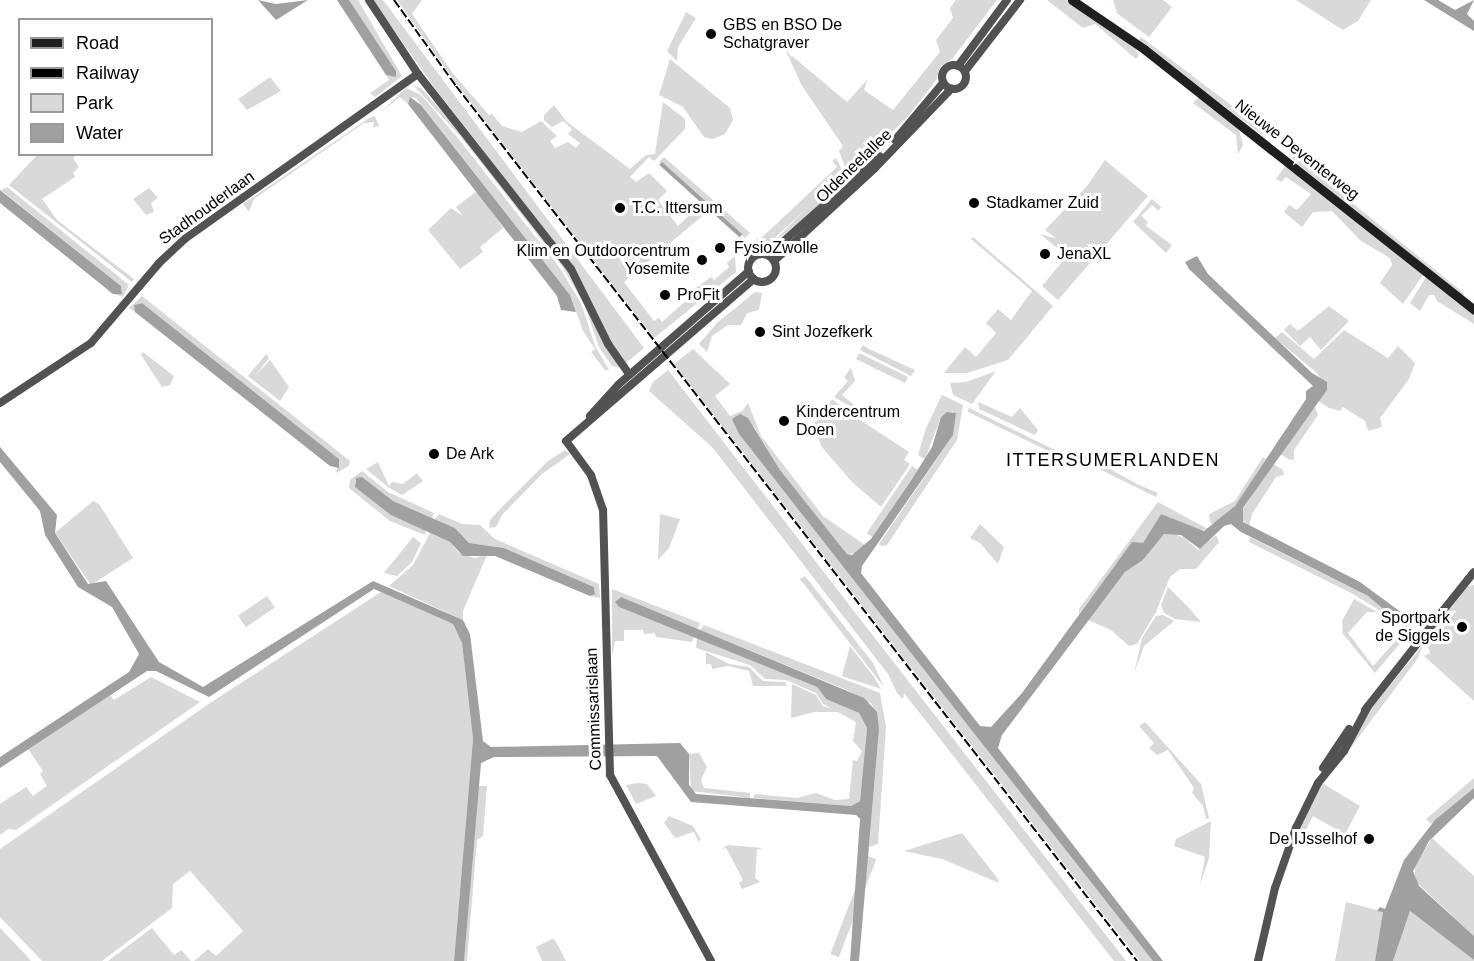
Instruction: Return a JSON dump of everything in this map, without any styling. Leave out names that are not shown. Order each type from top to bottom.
[{"type":"main road","name":"Nieuwe Deventerweg","points":[[1072,0],[1126,36]]},
{"type":"main road","name":"Nieuwe Deventerweg","points":[[1083,0],[1474,310]]},
{"type":"street","points":[[369,0],[418,74],[571,269],[608,344],[629,374]]},
{"type":"street","points":[[961,69],[946,68],[947,86],[963,86],[961,69],[1007,0]]},
{"type":"street","points":[[961,69],[1020,0]]},
{"type":"street","name":"Stadhouderlaan","points":[[0,403],[91,342],[159,262],[186,238],[418,74]]},
{"type":"street","name":"Oldeneelallee","points":[[771,258],[874,168],[947,86]]},
{"type":"street","points":[[586,422],[629,374],[752,275],[772,277],[771,258],[752,258],[752,275],[586,422]]},
{"type":"street","name":"Commissarislaan","points":[[586,422],[566,441],[591,475],[603,510],[607,758],[615,785],[711,961]]},
{"type":"street","points":[[1258,961],[1282,867],[1318,783],[1344,752],[1368,706],[1396,672],[1403,658],[1473,575]]},
{"type":"green space","points":[[349,0],[358,0],[402,76],[375,97],[370,93],[389,80],[386,75],[392,76],[396,71]]},
{"type":"green space","points":[[373,0],[383,0],[644,348],[626,363],[611,342],[573,266],[434,87]]},
{"type":"green space","points":[[397,0],[422,0],[412,14],[454,75],[489,115],[492,114],[502,126],[522,132],[541,121],[557,136],[550,141],[555,148],[568,142],[576,148],[580,143],[568,134],[572,129],[563,121],[552,127],[544,120],[544,115],[554,105],[567,122],[630,169],[646,155],[655,154],[663,102],[685,119],[685,129],[654,161],[649,157],[630,177],[636,182],[649,173],[667,191],[658,200],[678,226],[699,206],[707,212],[624,282],[654,321],[659,318],[662,322],[688,299],[686,295],[711,277],[714,280],[729,267],[727,263],[735,256],[736,272],[654,338],[454,81]]},
{"type":"green space","points":[[956,0],[997,0],[952,59],[940,67],[937,79],[909,115],[878,147],[845,167],[839,151],[843,146],[802,86],[786,51],[847,102],[868,79],[864,90],[893,110],[940,52],[936,40],[953,18],[950,8]]},
{"type":"green space","points":[[1047,0],[1069,0],[1133,45],[1139,55],[1136,59],[1095,24],[1083,28]]},
{"type":"green space","points":[[1099,0],[1117,13],[1113,0],[1163,0],[1172,7],[1149,37]]},
{"type":"green space","points":[[1296,0],[1371,0],[1358,21],[1343,30]]},
{"type":"green space","points":[[686,12],[696,18],[678,47],[677,61],[667,51]]},
{"type":"green space","points":[[1141,37],[1266,131],[1263,135],[1138,41]]},
{"type":"green space","points":[[670,59],[730,108],[733,120],[725,134],[713,139],[704,137],[683,107],[659,95]]},
{"type":"green space","points":[[270,77],[281,91],[247,110],[238,99]]},
{"type":"green space","points":[[414,86],[421,88],[449,119],[567,270],[620,368],[612,366],[599,347],[584,304],[562,266],[459,135]]},
{"type":"green space","points":[[406,88],[421,95],[457,137],[559,267],[581,303],[595,346],[609,370],[605,370],[591,352],[595,349],[583,331],[570,295],[416,98],[410,97],[408,104],[400,97],[381,112]]},
{"type":"green space","points":[[1199,97],[1239,130],[1243,145],[1238,154],[1236,135],[1193,103]]},
{"type":"green space","points":[[375,116],[379,126],[373,127],[374,122],[364,123],[254,199],[249,212],[243,204],[369,118]]},
{"type":"green space","points":[[887,146],[833,189],[811,214],[771,244],[844,171]]},
{"type":"green space","points":[[1288,146],[1351,202],[1465,294],[1462,296],[1295,162]]},
{"type":"green space","points":[[36,156],[76,156],[73,158],[79,167],[73,173],[75,177],[42,199],[57,220],[134,279],[132,282],[9,185]]},
{"type":"green space","points":[[664,157],[750,233],[745,238],[659,162]]},
{"type":"green space","points":[[836,158],[842,170],[816,200],[769,243],[759,242],[755,238],[760,239],[837,167],[832,161]]},
{"type":"green space","points":[[1105,160],[1148,196],[1058,300],[1042,286],[1067,256],[1040,234],[1057,239],[1045,230],[1087,186]]},
{"type":"green space","points":[[1285,166],[1423,275],[1403,304],[1380,283],[1392,265],[1390,258],[1361,241],[1332,211],[1313,212],[1302,227],[1284,212],[1289,205],[1297,210],[1311,194],[1286,177],[1281,182],[1276,179]]},
{"type":"green space","points":[[7,187],[129,285],[123,297],[114,294],[122,293],[121,286],[1,190]]},
{"type":"green space","points":[[149,188],[158,198],[151,203],[154,212],[146,215],[133,199]]},
{"type":"green space","points":[[477,191],[503,228],[480,247],[483,252],[460,269],[428,230],[451,208],[463,216],[456,207]]},
{"type":"green space","points":[[1152,199],[1161,207],[1159,211],[1152,205],[1141,216],[1148,222],[1146,226],[1172,245],[1166,253],[1133,222]]},
{"type":"green space","points":[[973,237],[1053,306],[1008,360],[967,373],[944,373],[965,347],[976,357],[996,333],[986,323],[998,309],[1011,320],[1032,291],[971,239]]},
{"type":"green space","points":[[1426,277],[1474,314],[1474,324],[1437,301],[1434,295],[1429,295],[1420,311],[1410,303]]},
{"type":"green space","points":[[755,292],[762,293],[759,310],[747,313],[741,325],[728,325],[712,336],[707,352],[699,344],[717,323]]},
{"type":"green space","points":[[142,296],[350,461],[349,466],[336,473],[339,459],[142,303],[134,305],[135,312],[129,308]]},
{"type":"green space","points":[[1329,306],[1349,321],[1321,350],[1310,337],[1300,346],[1284,330],[1290,324],[1298,331]]},
{"type":"green space","points":[[1344,330],[1388,358],[1398,346],[1415,363],[1409,379],[1380,418],[1382,427],[1368,431],[1365,421],[1343,407],[1340,411],[1329,408],[1317,400],[1327,390],[1317,373],[1275,338],[1282,332],[1314,359]]},
{"type":"green space","points":[[863,345],[915,370],[911,376],[860,350]]},
{"type":"green space","points":[[693,349],[730,384],[715,396],[730,416],[742,411],[748,403],[761,436],[823,516],[865,545],[859,553],[847,554],[780,470],[753,425],[739,434],[1154,961],[1140,961],[674,364]]},
{"type":"green space","points":[[143,352],[174,376],[170,385],[162,387],[141,355]]},
{"type":"green space","points":[[859,353],[908,377],[905,383],[856,359]]},
{"type":"green space","points":[[266,354],[269,358],[255,376],[270,360],[289,387],[280,401],[248,376]]},
{"type":"green space","points":[[851,368],[855,381],[842,395],[865,414],[872,406],[881,413],[878,417],[865,415],[834,397],[848,381],[844,377]]},
{"type":"green space","points":[[668,370],[1126,961],[1114,961],[904,693],[903,699],[897,693],[888,674],[713,448],[649,391],[653,382]]},
{"type":"green space","points":[[996,371],[972,404],[953,395],[950,383],[966,382]]},
{"type":"green space","points":[[942,395],[963,405],[957,440],[887,545],[882,546],[879,544],[953,435],[953,411],[941,417],[925,459],[918,455],[926,428]]},
{"type":"green space","points":[[832,399],[846,410],[838,416],[848,412],[909,452],[904,460],[910,464],[881,507],[852,482],[821,446],[814,423],[829,412],[812,422]]},
{"type":"green space","points":[[978,402],[1012,417],[1020,408],[1038,430],[1035,435],[979,409]]},
{"type":"green space","points":[[1314,405],[1318,415],[1294,450],[1294,460],[1288,459],[1280,454]]},
{"type":"green space","points":[[969,408],[1075,460],[1073,463],[967,412]]},
{"type":"green space","points":[[565,450],[570,454],[542,474],[502,515],[496,527],[489,528],[490,520],[504,505],[548,461]]},
{"type":"green space","points":[[1083,454],[1158,493],[1156,497],[1079,459]]},
{"type":"green space","points":[[1263,457],[1266,459],[1235,506],[1213,525],[1209,514],[1235,501]]},
{"type":"green space","points":[[378,462],[389,486],[392,482],[403,484],[417,473],[423,481],[402,495],[388,487],[366,469]]},
{"type":"green space","points":[[1272,463],[1283,470],[1284,475],[1276,477],[1252,514],[1249,526],[1242,520],[1242,511]]},
{"type":"green space","points":[[912,466],[918,470],[873,537],[867,533]]},
{"type":"green space","points":[[362,471],[388,492],[434,513],[432,518],[393,501],[362,478],[355,480],[355,487],[391,514],[426,531],[425,535],[390,521],[349,488],[350,480]]},
{"type":"green space","points":[[93,501],[99,504],[133,558],[91,585],[55,533]]},
{"type":"green space","points":[[1158,502],[1208,529],[1198,531],[1161,514],[1143,543],[1132,543],[1079,614],[1079,609]]},
{"type":"green space","points":[[439,514],[462,524],[480,525],[495,539],[599,584],[600,598],[590,596],[595,592],[594,587],[504,548],[469,543],[455,528],[435,519]]},
{"type":"green space","points":[[660,514],[680,519],[669,548],[658,560]]},
{"type":"green space","points":[[980,524],[1004,547],[998,564],[980,543],[970,538]]},
{"type":"green space","points":[[430,533],[450,542],[459,553],[475,558],[487,555],[463,611],[463,620],[389,586],[413,565]]},
{"type":"green space","points":[[1172,533],[1185,538],[1198,550],[1216,535],[1219,542],[1196,569],[1180,569],[1170,577],[1156,612],[1137,644],[1129,646],[1111,630],[1088,620],[1125,572],[1143,560],[1164,534]]},
{"type":"green space","points":[[413,537],[421,543],[412,562],[397,576],[384,573]]},
{"type":"green space","points":[[1250,537],[1368,596],[1395,620],[1353,594],[1249,542]]},
{"type":"green space","points":[[805,576],[873,663],[884,687],[800,579]]},
{"type":"green space","name":"Sportpark de Siggels","points":[[1474,585],[1474,701],[1424,656],[1430,653],[1426,639],[1468,586]]},
{"type":"green space","points":[[1168,587],[1201,622],[1175,619],[1164,613],[1161,605]]},
{"type":"green space","points":[[612,589],[700,623],[698,629],[621,597],[616,602],[619,607],[694,637],[692,642],[656,637],[655,633],[644,634],[643,630],[624,630],[624,641],[615,641],[612,656]]},
{"type":"green space","points":[[381,592],[453,624],[462,643],[473,739],[454,961],[194,961],[208,949],[216,956],[243,931],[190,871],[173,884],[172,908],[102,961],[42,961],[0,917],[0,849],[210,703]]},
{"type":"green space","points":[[267,596],[275,608],[246,627],[238,616]]},
{"type":"green space","points":[[1354,599],[1377,612],[1367,612],[1348,633],[1373,666],[1400,636],[1403,640],[1375,673],[1343,634],[1342,621]]},
{"type":"green space","points":[[1163,615],[1174,621],[1144,646],[1134,673],[1142,638],[1156,616]]},
{"type":"green space","points":[[704,625],[880,693],[886,727],[878,844],[869,847],[879,730],[872,704],[847,690],[700,630]]},
{"type":"green space","points":[[697,638],[817,687],[826,699],[859,713],[867,728],[860,801],[851,806],[753,798],[755,794],[797,798],[816,793],[835,800],[849,799],[853,760],[857,761],[862,751],[853,741],[856,722],[823,704],[816,693],[786,680],[765,679],[750,665],[696,648]]},
{"type":"green space","points":[[1423,645],[1418,658],[1349,750],[1365,716]]},
{"type":"green space","points":[[850,646],[874,677],[881,689],[842,676]]},
{"type":"green space","points":[[706,652],[729,664],[749,667],[763,681],[785,682],[787,686],[753,686],[749,671],[728,666],[712,669],[711,664],[706,664]]},
{"type":"green space","points":[[151,677],[200,702],[16,830],[8,829],[0,835],[0,804],[26,787],[33,796],[47,786],[40,774],[43,771],[28,749],[110,695],[114,700]]},
{"type":"green space","points":[[792,684],[816,695],[823,706],[841,712],[814,712],[791,718]]},
{"type":"green space","points":[[1145,722],[1201,784],[1209,818],[1206,819],[1203,806],[1192,793],[1194,788],[1168,750],[1157,755],[1149,748],[1154,743],[1139,726]]},
{"type":"green space","points":[[699,753],[707,767],[701,780],[704,788],[750,793],[750,798],[691,791],[689,754]]},
{"type":"green space","points":[[1474,778],[1474,788],[1431,824],[1426,819]]},
{"type":"green space","points":[[1322,783],[1360,806],[1345,834],[1313,816],[1301,840],[1296,838]]},
{"type":"green space","points":[[647,784],[656,796],[636,804],[626,785]]},
{"type":"green space","points":[[478,786],[487,786],[483,836],[477,840],[467,961],[464,961]]},
{"type":"green space","points":[[669,816],[693,826],[701,840],[698,841],[694,832],[675,838],[664,823]]},
{"type":"green space","points":[[1211,821],[1209,858],[1200,885],[1205,857],[1174,846],[1176,839]]},
{"type":"green space","points":[[962,833],[999,883],[942,859],[904,851]]},
{"type":"green space","points":[[1432,838],[1474,876],[1474,936],[1415,881],[1415,865]]},
{"type":"green space","points":[[728,845],[763,848],[757,850],[755,878],[760,882],[742,889],[739,883],[743,880],[731,857],[726,848],[721,849]]},
{"type":"green space","points":[[868,856],[876,859],[839,957],[830,954]]},
{"type":"green space","points":[[1346,902],[1384,912],[1375,961],[1335,961]]},
{"type":"green space","points":[[1410,911],[1474,960],[1474,961],[1393,961]]},
{"type":"green space","points":[[0,928],[25,954],[31,961],[0,961]]},
{"type":"green space","points":[[152,928],[174,955],[181,950],[191,961],[108,961]]},
{"type":"green space","points":[[552,939],[555,940],[566,961],[542,961],[536,947]]},
{"type":"water","points":[[258,0],[276,4],[308,0],[276,20]]},
{"type":"water","points":[[337,0],[349,0],[396,71],[396,77],[386,75]]},
{"type":"water","points":[[1424,0],[1438,0],[1455,10],[1474,0],[1467,14],[1474,21],[1474,31]]},
{"type":"water","points":[[410,97],[421,105],[570,295],[576,312],[561,310],[557,296],[408,104]]},
{"type":"water","points":[[662,162],[742,234],[740,237],[659,165]]},
{"type":"water","points":[[0,190],[121,286],[122,294],[113,294],[0,203]]},
{"type":"water","points":[[1197,256],[1208,274],[1312,373],[1327,382],[1327,390],[1243,508],[1243,522],[1360,582],[1413,621],[1406,629],[1368,596],[1241,532],[1231,524],[1224,526],[1200,549],[1181,535],[1164,534],[1143,560],[1125,572],[1002,735],[998,748],[1163,961],[1153,961],[739,434],[732,419],[740,414],[748,418],[780,470],[847,554],[852,555],[871,539],[912,479],[932,447],[941,417],[947,412],[956,413],[953,435],[862,566],[861,573],[980,726],[991,727],[1022,693],[1132,542],[1143,543],[1161,514],[1204,531],[1235,506],[1306,399],[1306,391],[1313,386],[1189,269],[1185,262]]},
{"type":"water","points":[[142,303],[339,459],[339,468],[330,466],[135,312],[134,305]]},
{"type":"water","points":[[0,447],[57,515],[55,533],[88,584],[106,581],[159,662],[203,687],[373,581],[463,620],[470,634],[483,741],[491,747],[680,743],[689,754],[689,785],[696,794],[851,806],[860,801],[867,728],[859,713],[826,699],[817,687],[619,607],[615,602],[621,597],[864,698],[877,712],[879,730],[859,961],[850,961],[860,819],[856,815],[691,802],[657,756],[494,757],[481,763],[464,961],[454,961],[473,739],[462,643],[453,624],[374,589],[209,697],[156,671],[147,671],[0,768],[0,757],[129,672],[139,654],[112,607],[78,587],[45,535],[40,511],[0,462]]},
{"type":"water","points":[[362,477],[393,501],[455,528],[469,543],[504,548],[594,587],[595,594],[590,596],[495,556],[463,556],[450,542],[391,515],[355,487],[356,478]]},
{"type":"water","points":[[1474,788],[1474,798],[1429,841],[1413,871],[1419,886],[1474,936],[1474,960],[1410,911],[1393,961],[1375,961],[1383,912],[1377,911],[1380,907],[1385,909],[1404,860],[1435,820]]},
{"type":"railway","points":[[394,0],[456,86],[1137,961]]},
{"type":"place","name":"GBS en BSO De Schatgraver","points":[[711,34]]},
{"type":"place","name":"Stadkamer Zuid","points":[[974,203]]},
{"type":"place","name":"T.C. Ittersum","points":[[620,208]]},
{"type":"place","name":"FysioZwolle","points":[[720,248]]},
{"type":"place","name":"JenaXL","points":[[1045,254]]},
{"type":"place","name":"Klim en Outdoorcentrum Yosemite","points":[[702,260]]},
{"type":"place","name":"ProFit","points":[[665,295]]},
{"type":"place","name":"Sint Jozefkerk","points":[[760,332]]},
{"type":"place","name":"Kindercentrum Doen","points":[[784,421]]},
{"type":"place","name":"De Ark","points":[[434,454]]},
{"type":"place","name":"Sportpark de Siggels","points":[[1462,627]]},
{"type":"place","name":"De IJsselhof","points":[[1369,839]]},
{"type":"district","name":"ITTERSUMERLANDEN","points":[[1113,460]]}]
